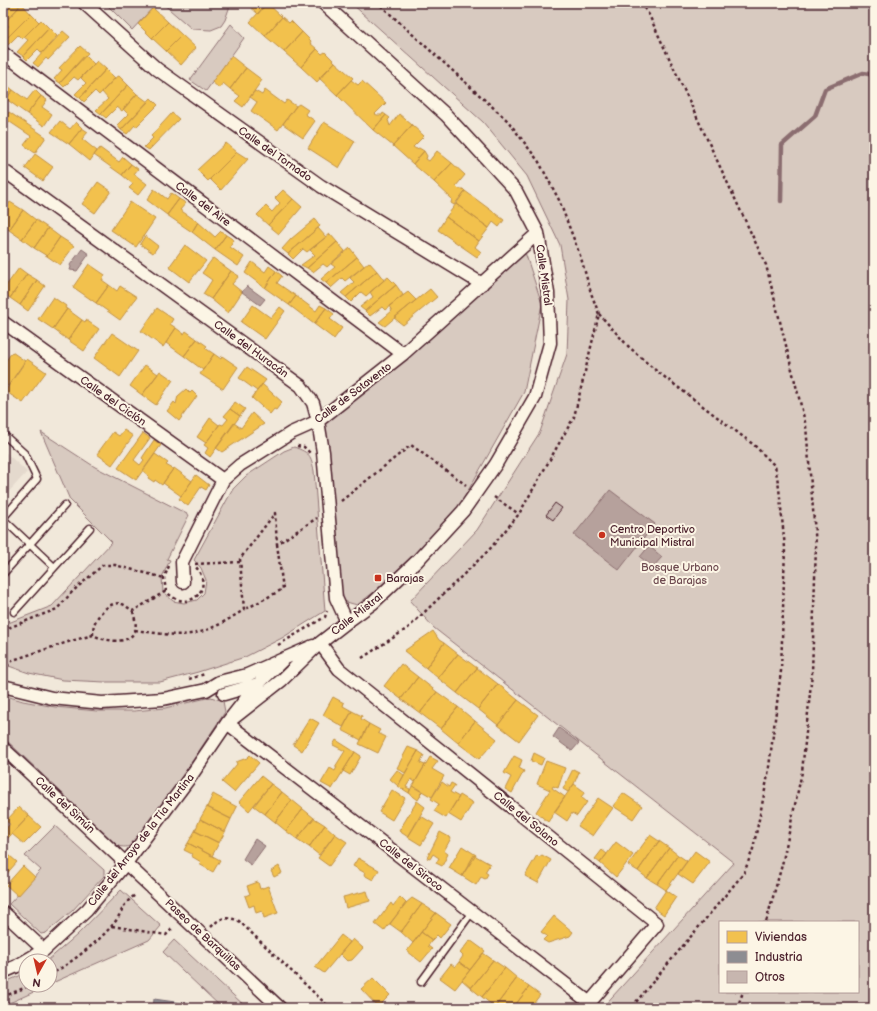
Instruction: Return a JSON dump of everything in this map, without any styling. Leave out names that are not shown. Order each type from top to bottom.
[{"type":"street","name":"Calle del Tornado","points":[[84,3],[157,69],[321,186],[482,284]]},
{"type":"street","name":"Calle Mistral","points":[[320,643],[389,589],[417,561],[462,511],[496,464],[535,397],[550,343],[548,293],[538,233],[516,191],[446,115],[323,3]]},
{"type":"street","name":"Calle del Aire","points":[[3,53],[403,354]]},
{"type":"street","name":"Calle del Huracán","points":[[3,170],[301,386],[313,403],[318,421],[323,452],[336,598],[347,622]]},
{"type":"street","name":"Calle de Sotavento","points":[[183,582],[182,562],[223,480],[240,465],[291,433],[318,421],[403,354],[538,233]]},
{"type":"street","name":"Calle del Ciclón","points":[[3,322],[223,480]]},
{"type":"street","points":[[3,686],[52,698],[102,703],[163,699],[206,690],[219,682],[247,675],[320,643]]},
{"type":"street","points":[[227,723],[282,680],[320,643]]},
{"type":"street","name":"Calle del Solano","points":[[320,643],[339,669],[658,924],[587,1005]]},
{"type":"street","points":[[227,723],[257,685],[285,658]]},
{"type":"street","points":[[206,690],[224,694],[282,680]]},
{"type":"street","points":[[224,694],[233,708],[227,723]]},
{"type":"street","name":"Calle del Siroco","points":[[227,723],[472,912],[587,1005]]},
{"type":"street","name":"Calle del Arroyo de la Tía Martina","points":[[3,972],[17,966],[44,950],[87,910],[126,863],[191,776],[227,723]]},
{"type":"street","name":"Calle del Simún","points":[[3,748],[126,863]]},
{"type":"street","name":"Paseo de Barquillas","points":[[126,863],[280,1008]]},
{"type":"street","points":[[3,912],[44,950]]},
{"type":"lane","points":[[3,434],[24,454],[37,479],[3,519],[54,567]]},
{"type":"lane","points":[[3,574],[65,505]]},
{"type":"lane","points":[[14,612],[90,528]]},
{"type":"lane","points":[[420,982],[472,912]]},
{"type":"path","points":[[378,3],[508,120],[539,162],[559,200],[581,258],[599,314],[628,346],[654,369],[754,445],[775,466],[779,488],[785,548],[780,671],[768,775],[753,849],[744,873],[631,1008]]},
{"type":"path","points":[[641,3],[652,22],[766,265],[806,426],[816,545],[812,673],[802,772],[782,865],[766,921]]},
{"type":"path","points":[[362,658],[408,628],[489,550],[519,514],[574,417],[599,314]]},
{"type":"path","points":[[338,504],[411,446],[466,485]]},
{"type":"path","points":[[494,497],[519,514]]},
{"type":"path","points":[[135,630],[175,635],[199,632],[225,621],[283,589],[277,544],[275,513],[240,559],[244,610]]},
{"type":"path","points":[[277,544],[320,516]]},
{"type":"path","points":[[194,564],[240,562]]},
{"type":"path","points":[[3,630],[57,609],[73,591],[103,565],[115,565],[164,578]]},
{"type":"path","points":[[133,611],[166,591]]},
{"type":"path","points":[[5,672],[7,666],[13,660],[71,641],[93,635],[99,638],[119,641],[130,637],[135,630],[136,621],[133,611],[122,604],[116,603],[109,606],[98,617],[94,626],[93,635]]},
{"type":"path","points":[[58,970],[85,950],[111,926],[117,920],[124,906],[135,895]]},
{"type":"path","points":[[211,927],[219,919],[226,918],[238,920],[330,1008]]},
{"type":"path","points":[[111,926],[166,935],[172,929]]},
{"type":"path","points":[[3,997],[18,991]]},
{"type":"path","points":[[737,1008],[743,993]]},
{"type":"shaded area","points":[[82,249],[89,254],[77,271],[70,270],[70,265]]},
{"type":"shaded area","points":[[247,286],[265,299],[260,305],[242,292]]},
{"type":"shaded area","points":[[3,450],[27,472],[3,498]]},
{"type":"shaded area","points":[[610,490],[655,524],[619,570],[574,535]]},
{"type":"shaded area","points":[[649,546],[662,557],[653,567],[640,557]]},
{"type":"shaded area","points":[[559,728],[579,743],[572,751],[553,737]]},
{"type":"shaded area","points":[[255,839],[265,846],[251,865],[243,859]]},
{"type":"green space","points":[[105,3],[157,3],[132,30]]},
{"type":"green space","points":[[162,3],[231,3],[225,20],[221,26],[211,30],[192,29]]},
{"type":"green space","name":"Bosque Urbano de Barajas","points":[[351,3],[874,3],[874,1008],[602,1008],[734,863],[434,628],[410,601],[477,530],[540,432],[567,354],[569,300],[560,245],[527,176],[483,122]]},
{"type":"green space","points":[[231,24],[244,38],[206,91],[190,80]]},
{"type":"green space","points":[[523,246],[542,304],[524,392],[457,510],[391,579],[357,605],[343,601],[329,510],[318,421]]},
{"type":"green space","points":[[41,432],[95,467],[189,515],[167,559],[170,560],[162,577],[163,592],[173,601],[184,603],[197,600],[204,593],[206,580],[201,568],[194,560],[233,489],[246,476],[284,451],[294,447],[307,453],[311,458],[314,471],[325,611],[282,638],[245,657],[160,682],[63,680],[29,673],[3,664],[3,625],[52,606],[112,542],[70,500]]},
{"type":"green space","points":[[3,695],[23,701],[55,707],[97,711],[134,711],[165,708],[211,697],[223,701],[225,712],[136,842],[128,847],[123,847],[118,846],[3,737]]},
{"type":"green space","points":[[55,826],[104,870],[104,876],[72,911],[46,933],[41,934],[9,904],[41,870],[25,856]]},
{"type":"green space","points":[[121,890],[161,926],[149,940],[58,980],[58,953],[56,953],[77,935]]},
{"type":"green space","points":[[174,940],[247,1008],[222,1008],[163,952]]},
{"type":"green space","points":[[18,976],[18,993],[31,993],[3,1006],[3,983]]},
{"type":"building: Viviendas","points":[[7,3],[15,3],[19,7],[3,24],[3,7]]},
{"type":"building: Viviendas","points":[[246,3],[267,3],[258,14]]},
{"type":"building: Viviendas","points":[[267,3],[282,17],[265,36],[250,22]]},
{"type":"building: Viviendas","points":[[22,4],[31,14],[3,42],[3,32],[9,26],[5,22]]},
{"type":"building: Viviendas","points":[[153,8],[168,22],[152,38],[138,24]]},
{"type":"building: Viviendas","points":[[31,14],[39,22],[22,39],[18,35],[8,45],[3,42]]},
{"type":"building: Viviendas","points":[[282,17],[289,23],[291,21],[302,32],[284,52],[265,36]]},
{"type":"building: Viviendas","points":[[41,20],[49,28],[23,56],[17,52],[28,40],[24,37]]},
{"type":"building: Viviendas","points":[[168,22],[182,35],[166,51],[152,38]]},
{"type":"building: Viviendas","points":[[49,28],[57,36],[42,53],[38,49],[27,60],[23,56]]},
{"type":"building: Viviendas","points":[[63,31],[70,37],[48,60],[46,58],[38,67],[33,63]]},
{"type":"building: Viviendas","points":[[302,32],[311,41],[310,43],[317,49],[301,67],[284,52]]},
{"type":"building: Viviendas","points":[[182,35],[196,48],[181,65],[166,51]]},
{"type":"building: Viviendas","points":[[80,46],[88,53],[60,83],[54,79],[62,70],[59,68]]},
{"type":"building: Viviendas","points":[[317,49],[322,54],[325,52],[335,62],[317,82],[301,67]]},
{"type":"building: Viviendas","points":[[85,55],[94,64],[78,80],[74,77],[64,87],[60,83]]},
{"type":"building: Viviendas","points":[[231,56],[246,68],[230,89],[223,83],[219,88],[212,82]]},
{"type":"building: Viviendas","points":[[97,61],[106,69],[80,98],[75,94],[86,83],[81,78]]},
{"type":"building: Viviendas","points":[[335,62],[353,78],[337,95],[319,78]]},
{"type":"building: Viviendas","points":[[246,68],[262,80],[243,107],[235,101],[240,96],[230,89]]},
{"type":"building: Viviendas","points":[[106,69],[115,78],[99,95],[95,91],[84,102],[80,98]]},
{"type":"building: Viviendas","points":[[119,76],[128,85],[101,114],[96,110],[108,99],[102,92],[115,78]]},
{"type":"building: Viviendas","points":[[351,80],[358,85],[362,81],[386,103],[375,114],[382,115],[383,113],[386,115],[373,130],[337,95]]},
{"type":"building: Viviendas","points":[[3,82],[13,90],[6,99],[3,97]]},
{"type":"building: Viviendas","points":[[128,85],[137,94],[122,111],[117,107],[106,118],[101,114]]},
{"type":"building: Viviendas","points":[[13,90],[27,100],[35,90],[41,96],[27,114],[6,99]]},
{"type":"building: Viviendas","points":[[265,90],[284,104],[287,100],[296,106],[278,130],[251,111],[257,102],[250,97],[255,91],[262,95]]},
{"type":"building: Viviendas","points":[[137,94],[148,102],[121,130],[117,125],[128,114],[123,109]]},
{"type":"building: Viviendas","points":[[41,96],[47,100],[42,107],[52,114],[44,126],[27,114]]},
{"type":"building: Viviendas","points":[[151,98],[158,105],[127,134],[121,130]]},
{"type":"building: Viviendas","points":[[299,104],[308,110],[305,114],[315,121],[303,138],[283,124]]},
{"type":"building: Viviendas","points":[[9,112],[46,137],[35,153],[24,145],[31,136],[4,118]]},
{"type":"building: Viviendas","points":[[172,113],[179,119],[149,150],[144,147],[153,138],[151,136]]},
{"type":"building: Viviendas","points":[[399,114],[412,125],[393,146],[373,130],[386,115],[390,118],[388,120],[390,126]]},
{"type":"building: Viviendas","points":[[60,121],[70,129],[76,122],[82,128],[69,144],[51,132]]},
{"type":"building: Viviendas","points":[[324,122],[355,141],[339,168],[308,148]]},
{"type":"building: Viviendas","points":[[412,125],[424,136],[413,147],[424,151],[413,164],[393,146]]},
{"type":"building: Viviendas","points":[[82,128],[88,132],[82,139],[97,151],[90,161],[69,144]]},
{"type":"building: Viviendas","points":[[226,143],[237,152],[208,181],[197,170]]},
{"type":"building: Viviendas","points":[[100,148],[119,162],[123,157],[131,164],[122,175],[94,155]]},
{"type":"building: Viviendas","points":[[424,151],[427,156],[426,159],[429,161],[437,151],[452,163],[434,182],[413,164]]},
{"type":"building: Viviendas","points":[[237,152],[248,159],[221,190],[210,179]]},
{"type":"building: Viviendas","points":[[35,154],[53,167],[43,181],[25,168]]},
{"type":"building: Viviendas","points":[[452,163],[465,175],[456,186],[465,191],[454,205],[451,203],[452,199],[434,182]]},
{"type":"building: Viviendas","points":[[131,164],[138,169],[134,174],[147,184],[138,195],[129,188],[133,184],[122,175]]},
{"type":"building: Viviendas","points":[[98,182],[111,191],[95,213],[82,204]]},
{"type":"building: Viviendas","points":[[154,189],[167,199],[171,193],[179,199],[167,215],[147,200]]},
{"type":"building: Viviendas","points":[[283,190],[293,199],[268,225],[257,215],[266,206],[272,212],[280,203],[275,198]]},
{"type":"building: Viviendas","points":[[465,191],[504,220],[499,227],[493,222],[489,228],[456,204]]},
{"type":"building: Viviendas","points":[[179,199],[186,203],[180,210],[198,222],[192,232],[167,215]]},
{"type":"building: Viviendas","points":[[293,199],[302,207],[279,234],[268,225]]},
{"type":"building: Viviendas","points":[[10,202],[23,210],[9,230],[3,226],[3,212]]},
{"type":"building: Viviendas","points":[[130,202],[155,219],[136,247],[111,230]]},
{"type":"building: Viviendas","points":[[456,204],[489,228],[479,241],[446,217]]},
{"type":"building: Viviendas","points":[[23,210],[36,220],[22,239],[9,230]]},
{"type":"building: Viviendas","points":[[446,217],[479,241],[475,247],[481,252],[477,257],[438,230]]},
{"type":"building: Viviendas","points":[[315,219],[320,226],[288,254],[282,249],[291,239]]},
{"type":"building: Viviendas","points":[[36,220],[48,228],[34,248],[22,239]]},
{"type":"building: Viviendas","points":[[198,222],[215,237],[221,231],[226,235],[215,250],[192,232]]},
{"type":"building: Viviendas","points":[[48,228],[60,237],[47,256],[34,248]]},
{"type":"building: Viviendas","points":[[318,228],[326,237],[307,252],[303,249],[293,259],[288,254]]},
{"type":"building: Viviendas","points":[[330,234],[337,242],[307,268],[301,265],[315,255],[310,250]]},
{"type":"building: Viviendas","points":[[226,235],[234,240],[230,247],[244,257],[238,266],[215,250]]},
{"type":"building: Viviendas","points":[[145,236],[158,246],[153,253],[140,244]]},
{"type":"building: Viviendas","points":[[60,237],[74,246],[60,265],[47,256]]},
{"type":"building: Viviendas","points":[[337,242],[345,251],[327,267],[323,264],[313,272],[307,268]]},
{"type":"building: Viviendas","points":[[185,245],[206,261],[189,282],[169,267]]},
{"type":"building: Viviendas","points":[[350,248],[357,257],[326,283],[321,279],[335,267],[331,264]]},
{"type":"building: Viviendas","points":[[357,257],[364,266],[345,281],[342,278],[331,288],[326,283]]},
{"type":"building: Viviendas","points":[[213,258],[231,271],[211,299],[203,294],[212,280],[202,273]]},
{"type":"building: Viviendas","points":[[252,262],[265,272],[269,266],[276,271],[265,288],[245,273]]},
{"type":"building: Viviendas","points":[[369,262],[377,271],[346,297],[341,293],[354,282],[350,278]]},
{"type":"building: Viviendas","points":[[89,264],[105,275],[102,280],[109,285],[96,303],[73,287]]},
{"type":"building: Viviendas","points":[[19,268],[27,274],[10,298],[3,293],[3,290]]},
{"type":"building: Viviendas","points":[[231,271],[239,276],[232,284],[242,292],[228,313],[211,299]]},
{"type":"building: Viviendas","points":[[276,271],[282,276],[277,283],[296,296],[289,305],[265,288]]},
{"type":"building: Viviendas","points":[[377,271],[384,280],[366,296],[361,292],[351,302],[346,297]]},
{"type":"building: Viviendas","points":[[27,274],[37,280],[20,305],[10,298]]},
{"type":"building: Viviendas","points":[[388,277],[396,285],[365,311],[360,307],[373,297],[370,292]]},
{"type":"building: Viviendas","points":[[37,280],[45,286],[28,311],[20,305]]},
{"type":"building: Viviendas","points":[[109,285],[117,291],[120,286],[137,297],[120,320],[96,303]]},
{"type":"building: Viviendas","points":[[396,285],[403,295],[385,310],[382,307],[370,316],[365,311]]},
{"type":"building: Viviendas","points":[[430,289],[437,297],[403,325],[394,318]]},
{"type":"building: Viviendas","points":[[408,292],[416,300],[385,326],[379,322],[392,311],[389,306]]},
{"type":"building: Viviendas","points":[[296,296],[316,311],[320,305],[326,308],[314,324],[289,305]]},
{"type":"building: Viviendas","points":[[53,297],[66,306],[65,308],[67,309],[53,329],[38,319]]},
{"type":"building: Viviendas","points":[[253,305],[271,318],[280,307],[285,311],[265,339],[241,322]]},
{"type":"building: Viviendas","points":[[157,308],[173,319],[170,324],[176,328],[163,347],[141,331]]},
{"type":"building: Viviendas","points":[[326,308],[334,314],[330,319],[342,328],[334,339],[314,324]]},
{"type":"building: Viviendas","points":[[67,309],[82,320],[68,340],[53,329]]},
{"type":"building: Viviendas","points":[[82,320],[85,322],[86,320],[99,329],[84,351],[68,340]]},
{"type":"building: Viviendas","points":[[176,328],[184,334],[186,331],[197,339],[184,356],[166,343]]},
{"type":"building: Viviendas","points":[[112,333],[138,351],[120,377],[94,358]]},
{"type":"building: Viviendas","points":[[197,339],[207,346],[205,348],[214,354],[203,370],[184,356]]},
{"type":"building: Viviendas","points":[[12,352],[25,361],[8,386],[3,382],[3,365]]},
{"type":"building: Viviendas","points":[[214,354],[221,359],[222,356],[238,367],[223,389],[200,374]]},
{"type":"building: Viviendas","points":[[27,359],[46,372],[23,403],[5,391]]},
{"type":"building: Viviendas","points":[[145,365],[158,374],[142,395],[130,386]]},
{"type":"building: Viviendas","points":[[247,367],[266,380],[257,391],[239,378]]},
{"type":"building: Viviendas","points":[[160,371],[173,380],[156,405],[142,395]]},
{"type":"building: Viviendas","points":[[262,384],[282,402],[276,410],[274,409],[270,414],[252,398]]},
{"type":"building: Viviendas","points":[[186,389],[190,393],[192,391],[197,396],[179,421],[167,411],[174,402],[176,404],[178,396]]},
{"type":"building: Viviendas","points":[[235,402],[245,409],[240,416],[230,409]]},
{"type":"building: Viviendas","points":[[230,409],[240,416],[210,457],[205,453],[208,448],[204,445],[220,424],[223,425],[228,419],[224,416]]},
{"type":"building: Viviendas","points":[[252,413],[264,424],[222,452],[216,448],[234,423],[241,428]]},
{"type":"building: Viviendas","points":[[210,418],[219,425],[206,443],[197,437]]},
{"type":"building: Viviendas","points":[[124,430],[133,436],[112,465],[97,454],[113,432],[119,436]]},
{"type":"building: Viviendas","points":[[143,433],[150,438],[134,460],[140,465],[144,460],[142,458],[154,440],[161,445],[136,480],[118,468]]},
{"type":"building: Viviendas","points":[[155,454],[168,463],[166,465],[173,469],[162,485],[155,480],[154,482],[148,478],[149,476],[143,471]]},
{"type":"building: Viviendas","points":[[174,468],[192,481],[181,496],[163,483]]},
{"type":"building: Viviendas","points":[[196,475],[209,485],[206,490],[201,487],[188,506],[179,499]]},
{"type":"building: Viviendas","points":[[433,631],[439,640],[444,643],[426,668],[404,651]]},
{"type":"building: Viviendas","points":[[444,643],[458,654],[438,678],[426,668]]},
{"type":"building: Viviendas","points":[[458,654],[477,668],[457,693],[438,678]]},
{"type":"building: Viviendas","points":[[401,664],[418,677],[401,699],[384,686]]},
{"type":"building: Viviendas","points":[[477,668],[498,684],[478,709],[457,693]]},
{"type":"building: Viviendas","points":[[418,677],[437,692],[420,713],[401,699]]},
{"type":"building: Viviendas","points":[[498,684],[518,700],[498,725],[478,709]]},
{"type":"building: Viviendas","points":[[437,692],[458,707],[441,729],[420,713]]},
{"type":"building: Viviendas","points":[[333,697],[344,703],[343,706],[352,711],[343,727],[323,715]]},
{"type":"building: Viviendas","points":[[518,700],[538,715],[519,741],[498,725]]},
{"type":"building: Viviendas","points":[[458,707],[475,721],[458,743],[441,729]]},
{"type":"building: Viviendas","points":[[352,711],[362,716],[361,719],[369,724],[361,740],[342,730]]},
{"type":"building: Viviendas","points":[[310,718],[319,723],[302,751],[293,745]]},
{"type":"building: Viviendas","points":[[475,721],[497,739],[479,759],[458,743]]},
{"type":"building: Viviendas","points":[[369,724],[380,730],[378,733],[386,737],[378,753],[359,744]]},
{"type":"building: Viviendas","points":[[336,740],[355,752],[332,789],[321,783],[330,768],[335,771],[337,767],[335,767],[345,751],[333,745]]},
{"type":"building: Viviendas","points":[[408,747],[418,751],[405,773],[397,768]]},
{"type":"building: Viviendas","points":[[418,751],[424,755],[420,763],[425,765],[415,782],[411,779],[406,787],[410,789],[409,793],[398,786]]},
{"type":"building: Viviendas","points":[[355,752],[361,756],[350,775],[343,771]]},
{"type":"building: Viviendas","points":[[534,753],[544,758],[541,765],[531,761]]},
{"type":"building: Viviendas","points":[[250,755],[259,763],[234,792],[222,782],[237,764],[236,762],[247,758]]},
{"type":"building: Viviendas","points":[[514,756],[522,760],[519,768],[524,771],[512,793],[505,789],[511,777],[504,773]]},
{"type":"building: Viviendas","points":[[430,757],[438,761],[432,769],[444,776],[432,797],[413,786]]},
{"type":"building: Viviendas","points":[[546,761],[565,768],[558,788],[553,786],[552,788],[565,797],[548,822],[536,812],[550,790],[537,784]]},
{"type":"building: Viviendas","points":[[573,769],[579,772],[574,784],[568,792],[563,789]]},
{"type":"building: Viviendas","points":[[397,770],[404,775],[398,786],[390,779]]},
{"type":"building: Viviendas","points":[[261,776],[271,784],[249,811],[239,802]]},
{"type":"building: Viviendas","points":[[442,782],[449,787],[451,783],[455,785],[450,792],[459,797],[446,818],[434,811],[439,804],[431,799]]},
{"type":"building: Viviendas","points":[[271,784],[282,792],[265,814],[254,806]]},
{"type":"building: Viviendas","points":[[574,784],[585,792],[581,797],[587,802],[577,816],[572,813],[567,821],[554,812]]},
{"type":"building: Viviendas","points":[[412,786],[422,792],[418,800],[409,793]]},
{"type":"building: Viviendas","points":[[392,790],[405,798],[392,820],[379,812]]},
{"type":"building: Viviendas","points":[[282,792],[292,800],[275,822],[265,814]]},
{"type":"building: Viviendas","points":[[623,793],[642,806],[633,819],[613,806]]},
{"type":"building: Viviendas","points":[[213,794],[237,807],[231,819],[207,807]]},
{"type":"building: Viviendas","points":[[460,795],[473,803],[461,822],[448,814]]},
{"type":"building: Viviendas","points":[[598,798],[613,808],[593,836],[578,826]]},
{"type":"building: Viviendas","points":[[292,800],[303,809],[286,831],[275,822]]},
{"type":"building: Viviendas","points":[[417,801],[425,807],[408,837],[399,831]]},
{"type":"building: Viviendas","points":[[19,807],[29,816],[7,839],[3,835],[3,832],[10,824],[6,821]]},
{"type":"building: Viviendas","points":[[207,807],[231,819],[225,832],[200,819]]},
{"type":"building: Viviendas","points":[[303,809],[314,818],[297,839],[286,831]]},
{"type":"building: Viviendas","points":[[29,816],[41,827],[24,844],[12,834]]},
{"type":"building: Viviendas","points":[[421,816],[434,824],[421,845],[408,837]]},
{"type":"building: Viviendas","points":[[314,818],[325,825],[309,847],[297,839]]},
{"type":"building: Viviendas","points":[[200,819],[225,832],[219,843],[195,831]]},
{"type":"building: Viviendas","points":[[325,825],[335,834],[319,855],[309,847]]},
{"type":"building: Viviendas","points":[[195,831],[219,843],[212,856],[188,843]]},
{"type":"building: Viviendas","points":[[440,832],[451,838],[444,851],[448,854],[442,866],[436,863],[439,858],[433,854],[430,859],[427,858]]},
{"type":"building: Viviendas","points":[[335,834],[347,842],[329,866],[318,858]]},
{"type":"building: Viviendas","points":[[650,835],[659,841],[638,871],[628,865]]},
{"type":"building: Viviendas","points":[[659,841],[669,848],[647,878],[638,871]]},
{"type":"building: Viviendas","points":[[616,842],[633,855],[616,877],[600,863]]},
{"type":"building: Viviendas","points":[[188,843],[220,860],[213,872],[199,864],[201,862],[191,856],[192,854],[184,850]]},
{"type":"building: Viviendas","points":[[462,846],[476,855],[462,876],[449,868]]},
{"type":"building: Viviendas","points":[[669,848],[678,855],[657,884],[647,878]]},
{"type":"building: Viviendas","points":[[3,850],[17,862],[3,878]]},
{"type":"building: Viviendas","points":[[602,850],[607,854],[600,863],[595,859]]},
{"type":"building: Viviendas","points":[[695,851],[710,862],[693,884],[678,874]]},
{"type":"building: Viviendas","points":[[474,855],[490,864],[485,872],[488,874],[485,879],[481,877],[476,885],[462,876]]},
{"type":"building: Viviendas","points":[[537,855],[539,857],[542,855],[551,860],[538,883],[525,876]]},
{"type":"building: Viviendas","points":[[678,855],[687,861],[666,890],[657,884]]},
{"type":"building: Viviendas","points":[[358,858],[379,870],[373,880],[353,866]]},
{"type":"building: Viviendas","points":[[23,866],[35,877],[18,896],[6,885]]},
{"type":"building: Viviendas","points":[[279,866],[282,873],[274,877],[271,871]]},
{"type":"building: Viviendas","points":[[258,882],[260,889],[268,886],[278,913],[264,918],[262,911],[256,913],[254,905],[249,907],[245,896],[250,894],[247,886]]},
{"type":"building: Viviendas","points":[[666,890],[676,897],[664,915],[654,908]]},
{"type":"building: Viviendas","points":[[367,891],[370,901],[346,908],[343,897]]},
{"type":"building: Viviendas","points":[[400,897],[406,903],[384,931],[375,924],[391,903],[393,906]]},
{"type":"building: Viviendas","points":[[412,898],[422,904],[401,932],[390,924],[406,903]]},
{"type":"building: Viviendas","points":[[422,904],[436,913],[413,943],[401,932]]},
{"type":"building: Viviendas","points":[[436,913],[451,924],[440,938],[437,935],[432,940],[421,932]]},
{"type":"building: Viviendas","points":[[554,916],[573,932],[570,936],[548,943],[543,940],[547,936],[541,932]]},
{"type":"building: Viviendas","points":[[421,932],[432,940],[428,946],[432,949],[421,962],[407,951]]},
{"type":"building: Viviendas","points":[[341,935],[350,942],[324,973],[315,967]]},
{"type":"building: Viviendas","points":[[353,939],[363,948],[352,960],[347,961],[340,954]]},
{"type":"building: Viviendas","points":[[470,940],[485,951],[470,970],[459,962],[463,956],[460,953]]},
{"type":"building: Viviendas","points":[[483,953],[493,960],[471,988],[462,980]]},
{"type":"building: Viviendas","points":[[493,960],[505,968],[482,997],[471,988]]},
{"type":"building: Viviendas","points":[[459,962],[470,970],[455,989],[440,978],[451,964],[455,967]]},
{"type":"building: Viviendas","points":[[505,968],[517,978],[495,1007],[482,997]]},
{"type":"building: Viviendas","points":[[373,978],[390,995],[378,1007],[361,989]]},
{"type":"building: Viviendas","points":[[517,978],[529,987],[513,1008],[496,1008],[495,1007]]},
{"type":"building: Viviendas","points":[[529,987],[540,995],[530,1008],[513,1008]]},
{"type":"building: Industria","points":[[154,999],[189,1004],[193,1008],[153,1008]]},
{"type":"building: Otros","points":[[555,503],[562,508],[553,520],[546,515]]},
{"type":"waterway","points":[[781,201],[782,145],[815,116],[825,89],[863,73],[874,75]]},
{"type":"place","name":"Centro Deportivo Municipal Mistral","points":[[602,535]]},
{"type":"place","name":"Barajas","points":[[378,578]]}]
